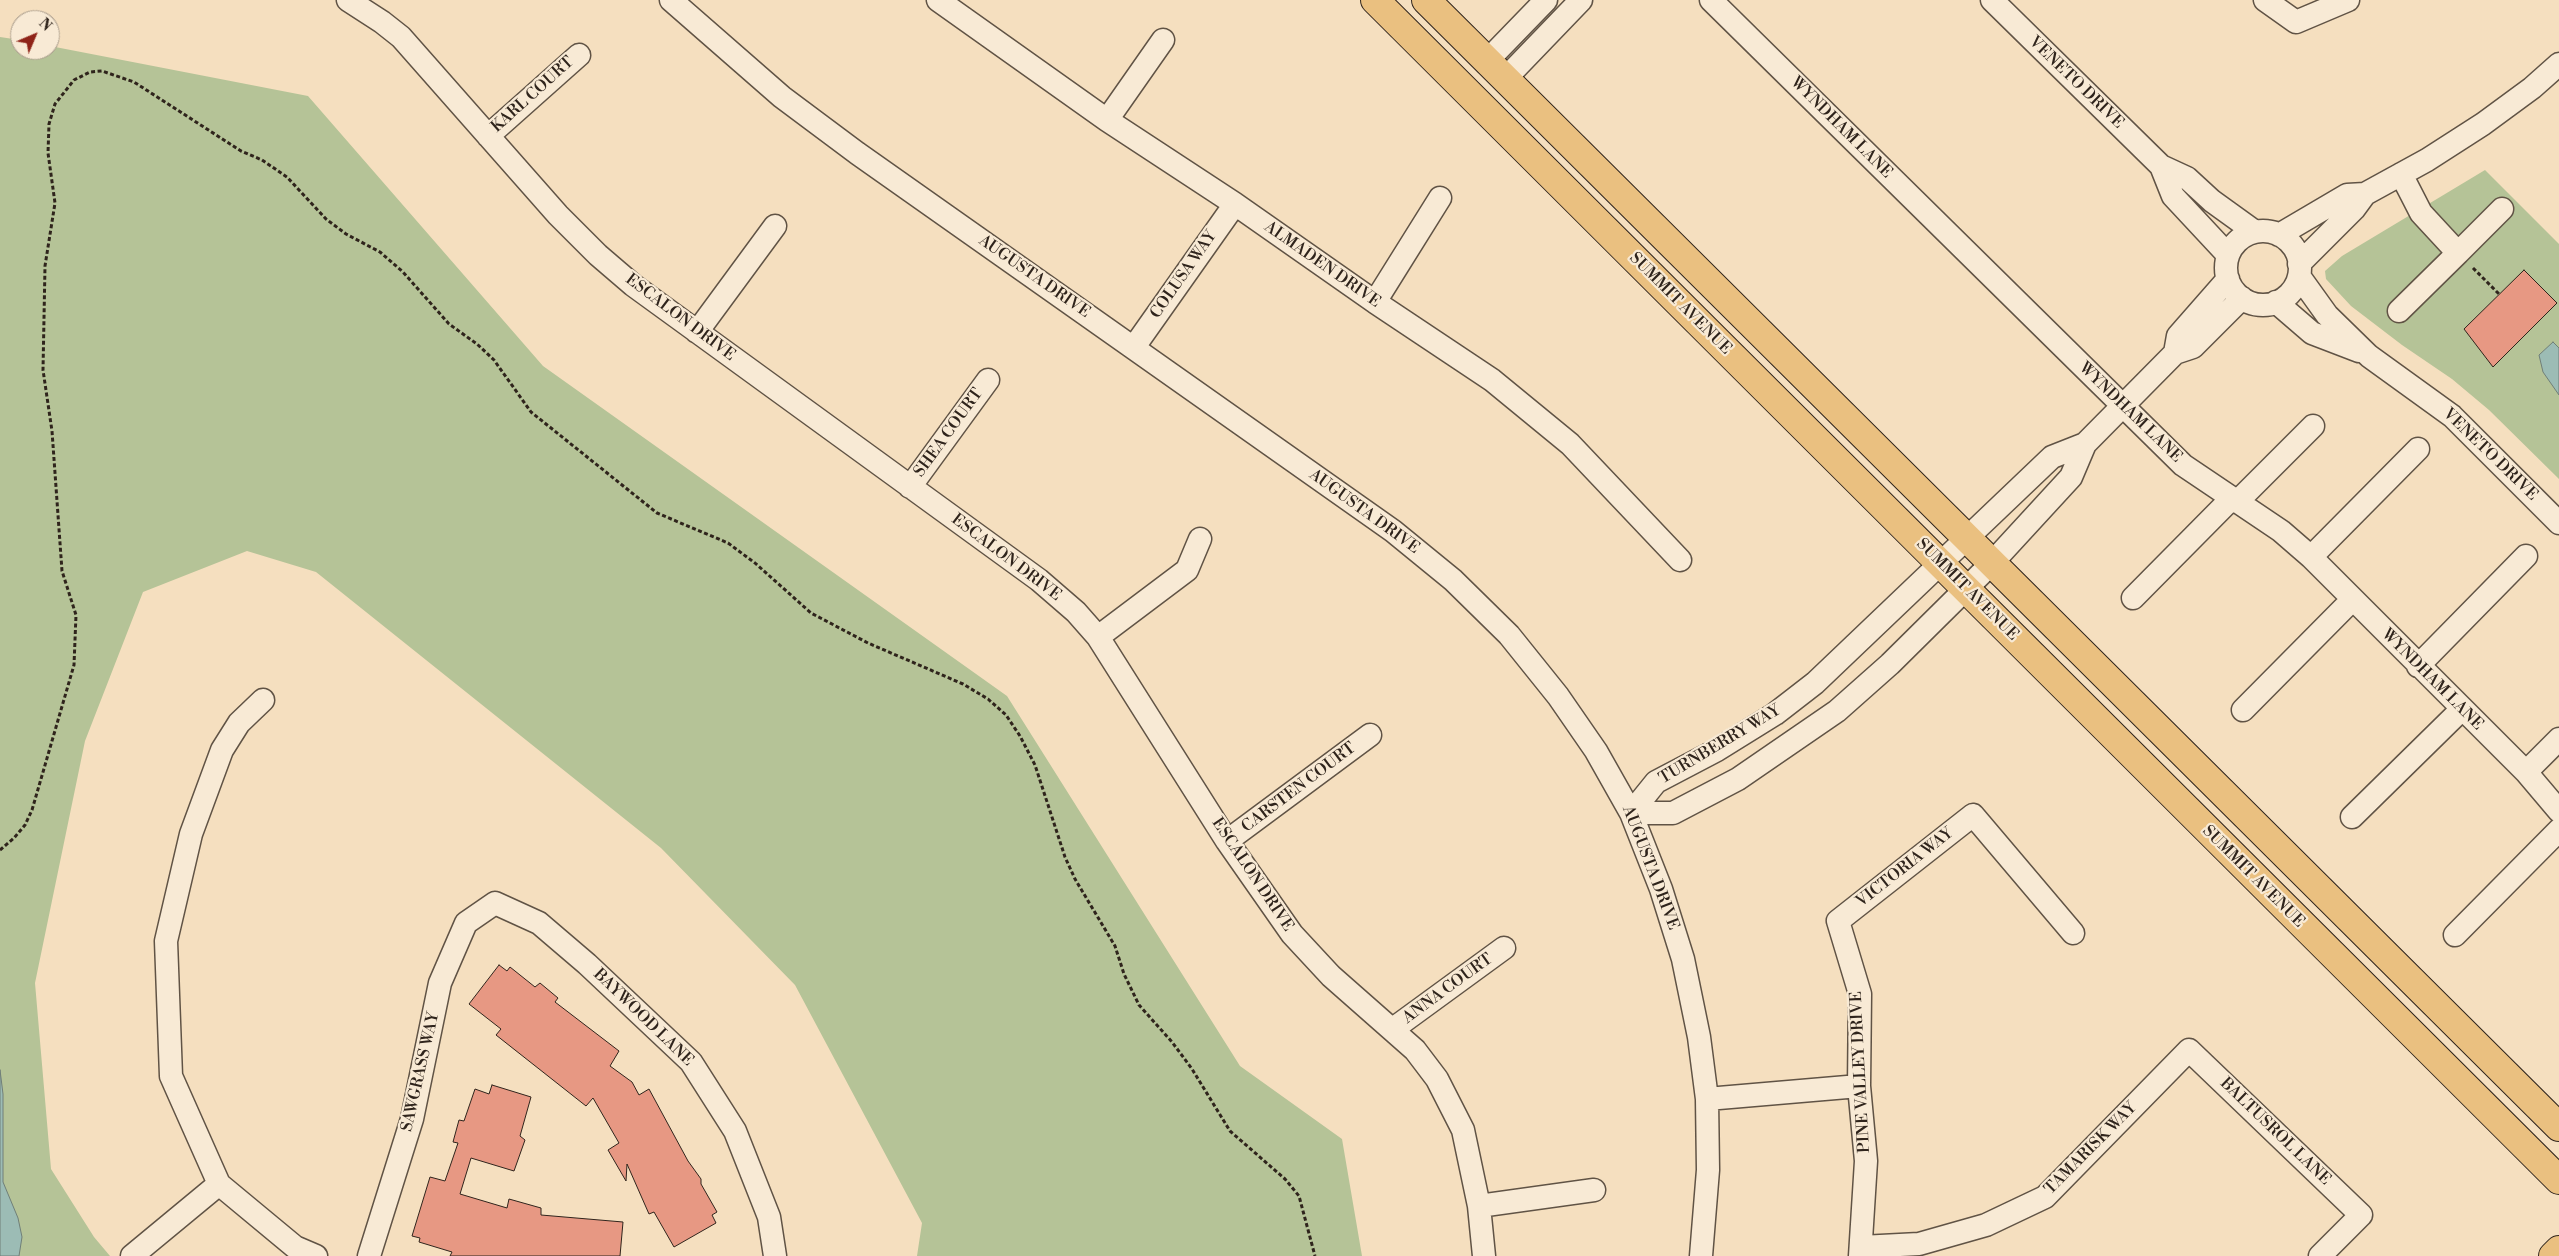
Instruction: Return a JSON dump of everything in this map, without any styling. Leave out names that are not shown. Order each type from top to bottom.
[{"type":"main road","name":"SUMMIT AVENUE","points":[[1375,0],[1954,553],[2559,1180]]},
{"type":"main road","name":"SUMMIT AVENUE","points":[[1426,0],[1496,70],[1978,577],[2559,1127]]},
{"type":"main road","points":[[2553,1256],[2559,1250]]},
{"type":"street","name":"ESCALON DRIVE","points":[[348,0],[401,37],[558,215],[598,255],[633,285],[1039,580],[1076,612],[1098,637],[1260,890],[1298,941],[1331,976],[1416,1050],[1437,1079],[1463,1130],[1479,1206],[1484,1256]]},
{"type":"street","name":"AUGUSTA DRIVE","points":[[672,0],[782,98],[857,153],[1393,531],[1453,580],[1509,635],[1558,696],[1596,751],[1631,814],[1661,889],[1683,959],[1699,1037],[1707,1100],[1708,1170],[1701,1256]]},
{"type":"street","name":"ALMADEN DRIVE","points":[[938,0],[1107,120],[1235,204],[1375,302],[1492,380],[1570,444],[1680,560]]},
{"type":"street","points":[[1496,70],[1546,0]]},
{"type":"street","points":[[1496,70],[1581,0]]},
{"type":"street","name":"WYNDHAM LANE","points":[[1711,0],[2183,465],[2281,531],[2311,557],[2461,710],[2526,772],[2559,811]]},
{"type":"street","name":"VENETO DRIVE","points":[[1992,0],[2161,166],[2187,178],[2212,202],[2255,232]]},
{"type":"street","points":[[2265,0],[2296,22],[2348,0]]},
{"type":"street","points":[[1107,120],[1163,40]]},
{"type":"street","name":"KARL COURT","points":[[488,136],[579,55]]},
{"type":"street","points":[[2299,270],[2293,246],[2279,235],[2269,232],[2255,232],[2238,240],[2228,255],[2226,267],[2228,279],[2242,298],[2259,304],[2276,302],[2293,289],[2299,270],[2354,209],[2365,194],[2483,124],[2532,88],[2559,64]]},
{"type":"street","name":"VENETO DRIVE","points":[[2161,166],[2173,196],[2228,255]]},
{"type":"street","points":[[2401,174],[2421,213],[2458,253]]},
{"type":"street","points":[[2279,235],[2347,195],[2365,194]]},
{"type":"street","points":[[1375,302],[1440,198]]},
{"type":"street","name":"COLUSA WAY","points":[[1134,347],[1235,204]]},
{"type":"street","points":[[2399,311],[2502,209]]},
{"type":"street","points":[[697,332],[775,226]]},
{"type":"street","name":"VENETO DRIVE","points":[[2299,270],[2327,315],[2369,356],[2452,416],[2559,523]]},
{"type":"street","points":[[2176,353],[2178,336],[2228,279]]},
{"type":"street","points":[[2085,444],[2176,353],[2192,348],[2242,298]]},
{"type":"street","name":"VENETO DRIVE","points":[[2276,302],[2312,333],[2369,356]]},
{"type":"street","name":"SHEA COURT","points":[[910,486],[988,380]]},
{"type":"street","points":[[2133,598],[2313,426]]},
{"type":"street","name":"TURNBERRY WAY","points":[[1631,814],[1656,782],[1717,750],[1775,714],[1815,684],[1918,583],[1954,553],[2052,457],[2085,444]]},
{"type":"street","name":"TURNBERRY WAY","points":[[1631,814],[1673,812],[1738,779],[1837,711],[1870,682],[1978,577],[2071,477],[2085,444]]},
{"type":"street","points":[[2311,557],[2418,449]]},
{"type":"street","points":[[1098,637],[1187,570],[1200,539]]},
{"type":"street","points":[[2418,666],[2526,556]]},
{"type":"street","points":[[2243,710],[2352,600]]},
{"type":"street","points":[[263,700],[240,724],[222,750],[191,834],[166,941],[171,1076],[219,1184],[295,1247],[316,1256]]},
{"type":"street","points":[[2352,818],[2461,710]]},
{"type":"street","name":"CARSTEN COURT","points":[[1228,841],[1370,735]]},
{"type":"street","points":[[2526,772],[2559,739]]},
{"type":"street","name":"VICTORIA WAY","points":[[1838,921],[1973,815],[2073,933]]},
{"type":"street","points":[[2454,935],[2559,830]]},
{"type":"street","name":"SAWGRASS WAY","points":[[369,1256],[412,1119],[440,983],[466,923],[494,903]]},
{"type":"street","name":"BAYWOOD LANE","points":[[494,903],[539,923],[587,964],[691,1062],[734,1130],[769,1217],[775,1256]]},
{"type":"street","name":"PINE VALLEY DRIVE","points":[[1838,921],[1860,994],[1859,1086],[1866,1161],[1860,1251]]},
{"type":"street","name":"ANNA COURT","points":[[1393,1029],[1504,948]]},
{"type":"street","name":"BALTUSROL LANE","points":[[2189,1050],[2361,1214],[2320,1256]]},
{"type":"street","name":"TAMARISK WAY","points":[[1860,1251],[1919,1244],[1986,1226],[2045,1197],[2189,1050]]},
{"type":"street","points":[[1707,1100],[1859,1086]]},
{"type":"street","points":[[132,1256],[219,1184]]},
{"type":"street","points":[[1479,1206],[1594,1190]]},
{"type":"path","points":[[0,850],[20,832],[32,810],[74,665],[76,615],[62,571],[52,431],[43,370],[45,266],[55,204],[48,152],[49,124],[55,104],[74,80],[90,72],[102,72],[134,82],[241,151],[262,160],[287,177],[326,219],[346,234],[380,252],[403,272],[449,324],[477,344],[494,360],[531,412],[657,513],[728,542],[756,563],[811,613],[868,643],[963,684],[988,699],[1006,715],[1020,736],[1035,765],[1065,857],[1075,879],[1115,946],[1124,974],[1139,1005],[1172,1042],[1192,1069],[1230,1131],[1285,1178],[1299,1196],[1315,1256]]},
{"type":"path","points":[[2458,253],[2499,294]]},
{"type":"green space","points":[[0,37],[10,38],[10,60],[60,60],[60,48],[308,96],[543,366],[1007,696],[1240,1066],[1342,1139],[1362,1256],[917,1256],[922,1223],[795,985],[661,848],[316,572],[247,551],[143,592],[85,741],[35,983],[51,1169],[94,1237],[110,1256],[0,1256]]},
{"type":"green space","points":[[2485,170],[2559,244],[2559,479],[2489,410],[2452,379],[2402,345],[2351,306],[2326,279],[2325,271],[2342,256]]},
{"type":"water","points":[[2553,342],[2559,348],[2559,395],[2543,372],[2539,355]]},
{"type":"water","points":[[0,1070],[3,1094],[3,1182],[18,1218],[22,1237],[19,1256],[0,1256]]},
{"type":"building","points":[[2524,270],[2557,303],[2493,367],[2464,329]]},
{"type":"building","points":[[499,965],[507,971],[510,967],[535,987],[540,983],[558,998],[555,1002],[619,1051],[610,1066],[632,1082],[639,1095],[649,1089],[688,1161],[701,1179],[701,1184],[717,1212],[712,1215],[716,1223],[674,1247],[654,1212],[649,1214],[627,1164],[626,1181],[608,1150],[619,1143],[593,1098],[586,1106],[496,1035],[501,1029],[469,1004]]},
{"type":"building","points":[[492,1085],[531,1097],[520,1136],[525,1140],[514,1171],[471,1158],[460,1194],[507,1208],[509,1199],[541,1208],[541,1215],[623,1222],[620,1256],[450,1256],[452,1252],[419,1242],[420,1238],[412,1236],[430,1177],[445,1181],[458,1143],[453,1142],[459,1120],[464,1121],[475,1089],[489,1094]]}]
